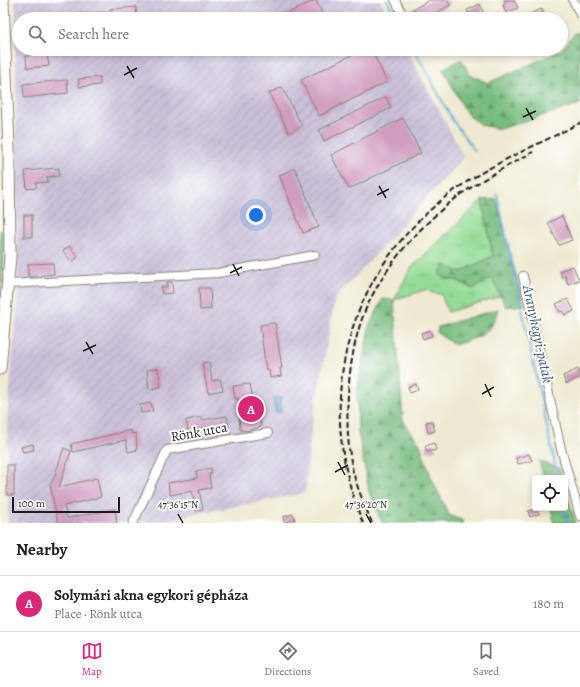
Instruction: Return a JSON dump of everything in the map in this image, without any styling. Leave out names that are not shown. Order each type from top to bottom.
[{"type":"main road","points":[[0,369],[10,257],[9,148],[3,0]]},
{"type":"street","points":[[395,0],[401,12]]},
{"type":"street","points":[[573,0],[580,14]]},
{"type":"street","points":[[8,284],[218,273],[315,255]]},
{"type":"street","points":[[523,276],[561,450],[580,516]]},
{"type":"street","name":"Rönk utca","points":[[133,523],[167,450],[268,433]]},
{"type":"shaded area","points":[[15,0],[380,0],[386,12],[15,12]]},
{"type":"shaded area","points":[[16,56],[410,56],[464,157],[335,299],[311,429],[305,493],[149,523],[8,523],[7,421],[18,296]]},
{"type":"green space","points":[[575,33],[580,33],[580,104],[500,129],[481,125],[467,114],[443,69],[461,59],[470,75],[488,83],[549,56],[568,56],[568,42]]},
{"type":"green space","points":[[496,199],[524,305],[506,307],[492,278],[472,289],[459,281],[446,279],[439,274],[444,265],[461,272],[493,256],[482,200]]},
{"type":"green space","points":[[482,200],[493,256],[446,279],[459,281],[472,289],[492,278],[501,296],[448,312],[441,294],[432,293],[427,289],[394,300],[411,268]]},
{"type":"green space","points":[[0,230],[4,233],[0,330]]},
{"type":"green space","points":[[383,299],[394,300],[403,420],[420,444],[431,477],[449,515],[462,520],[463,523],[382,523],[369,492],[358,431],[357,393],[369,326]]},
{"type":"green space","points":[[498,309],[492,325],[478,337],[455,345],[437,333],[438,327]]},
{"type":"green space","points":[[539,461],[559,468],[561,475],[543,475]]},
{"type":"green space","points":[[568,498],[576,523],[554,523],[552,511],[568,511]]},
{"type":"water","points":[[275,397],[281,398],[281,413],[275,412],[273,399]]},
{"type":"building","points":[[315,0],[322,12],[290,12]]},
{"type":"building","points":[[430,0],[447,0],[450,5],[437,12],[408,12]]},
{"type":"building","points":[[504,0],[514,0],[518,8],[506,12],[503,5],[505,4]]},
{"type":"building","points":[[480,4],[483,12],[468,12],[467,10]]},
{"type":"building","points":[[136,7],[136,12],[110,12],[110,9]]},
{"type":"building","points":[[542,9],[543,12],[534,12]]},
{"type":"building","points":[[26,56],[47,56],[49,66],[27,68]]},
{"type":"building","points":[[350,56],[374,56],[387,82],[319,116],[301,80]]},
{"type":"building","points":[[100,77],[100,85],[79,87],[78,79]]},
{"type":"building","points":[[67,80],[68,93],[24,98],[23,84]]},
{"type":"building","points":[[282,87],[302,126],[289,133],[269,93]]},
{"type":"building","points":[[386,97],[391,108],[324,141],[319,130]]},
{"type":"building","points":[[403,118],[421,153],[349,189],[331,155]]},
{"type":"building","points":[[59,168],[59,176],[47,177],[48,182],[36,183],[36,188],[27,189],[25,171]]},
{"type":"building","points":[[295,168],[319,227],[303,233],[279,175]]},
{"type":"building","points":[[24,215],[32,215],[32,237],[24,237]]},
{"type":"building","points":[[562,216],[572,240],[559,245],[548,223]]},
{"type":"building","points":[[69,246],[78,257],[72,262],[63,251]]},
{"type":"building","points":[[53,263],[54,274],[28,277],[28,264]]},
{"type":"building","points":[[573,266],[579,280],[568,284],[565,276],[562,278],[560,271]]},
{"type":"building","points":[[167,282],[172,282],[173,293],[162,294],[161,287],[167,287]]},
{"type":"building","points":[[199,288],[210,288],[211,309],[200,310]]},
{"type":"building","points":[[568,299],[574,311],[565,315],[563,311],[560,312],[556,304]]},
{"type":"building","points":[[275,323],[282,368],[280,368],[281,376],[270,378],[269,370],[266,370],[260,325]]},
{"type":"building","points":[[430,330],[432,336],[423,339],[421,333]]},
{"type":"building","points":[[209,362],[212,381],[220,379],[223,390],[208,393],[202,363]]},
{"type":"building","points":[[158,368],[161,387],[149,389],[147,370]]},
{"type":"building","points":[[578,369],[580,377],[566,384],[563,376]]},
{"type":"building","points":[[250,384],[255,410],[259,409],[261,427],[246,431],[240,430],[238,398],[235,399],[233,386]]},
{"type":"building","points":[[416,384],[418,390],[410,393],[408,387]]},
{"type":"building","points":[[151,403],[153,411],[141,413],[140,405]]},
{"type":"building","points":[[227,416],[230,432],[208,436],[207,428],[188,431],[186,420],[202,417],[202,420]]},
{"type":"building","points":[[432,421],[435,431],[428,433],[426,422]]},
{"type":"building","points":[[131,430],[132,434],[136,433],[137,450],[128,452],[126,440],[73,452],[71,444]]},
{"type":"building","points":[[434,443],[436,450],[427,452],[425,446]]},
{"type":"building","points":[[33,444],[34,450],[23,452],[21,447]]},
{"type":"building","points":[[64,448],[71,451],[59,487],[97,478],[101,497],[64,506],[67,518],[115,509],[117,523],[58,523],[50,484],[52,483]]},
{"type":"building","points":[[529,454],[532,461],[518,464],[516,458]]},
{"type":"building","points":[[7,465],[14,465],[14,495],[7,495]]},
{"type":"building","points":[[211,468],[212,474],[209,474],[211,488],[199,490],[203,509],[196,511],[192,491],[170,495],[168,483],[197,478],[196,471]]},
{"type":"building","points":[[528,511],[538,511],[539,514],[530,517]]},
{"type":"building","points":[[293,514],[295,520],[284,522],[283,517]]},
{"type":"waterway","name":"Aranyhegyi-patak","points":[[387,0],[393,12]]},
{"type":"waterway","name":"Aranyhegyi-patak","points":[[418,56],[453,121],[475,151]]},
{"type":"waterway","name":"Aranyhegyi-patak","points":[[497,194],[557,475]]},
{"type":"waterway","name":"Aranyhegyi-patak","points":[[566,511],[568,523]]},
{"type":"railway","points":[[363,523],[348,479],[341,434],[340,390],[347,348],[361,306],[381,267],[409,231],[443,199],[459,187],[492,167],[580,123]]},
{"type":"railway","points":[[372,523],[359,492],[353,472],[348,431],[347,408],[349,384],[356,339],[362,318],[377,287],[394,261],[413,238],[435,216],[477,183],[533,152]]},
{"type":"place","name":"Solymári akna egykori gépháza","points":[[251,409]]}]
